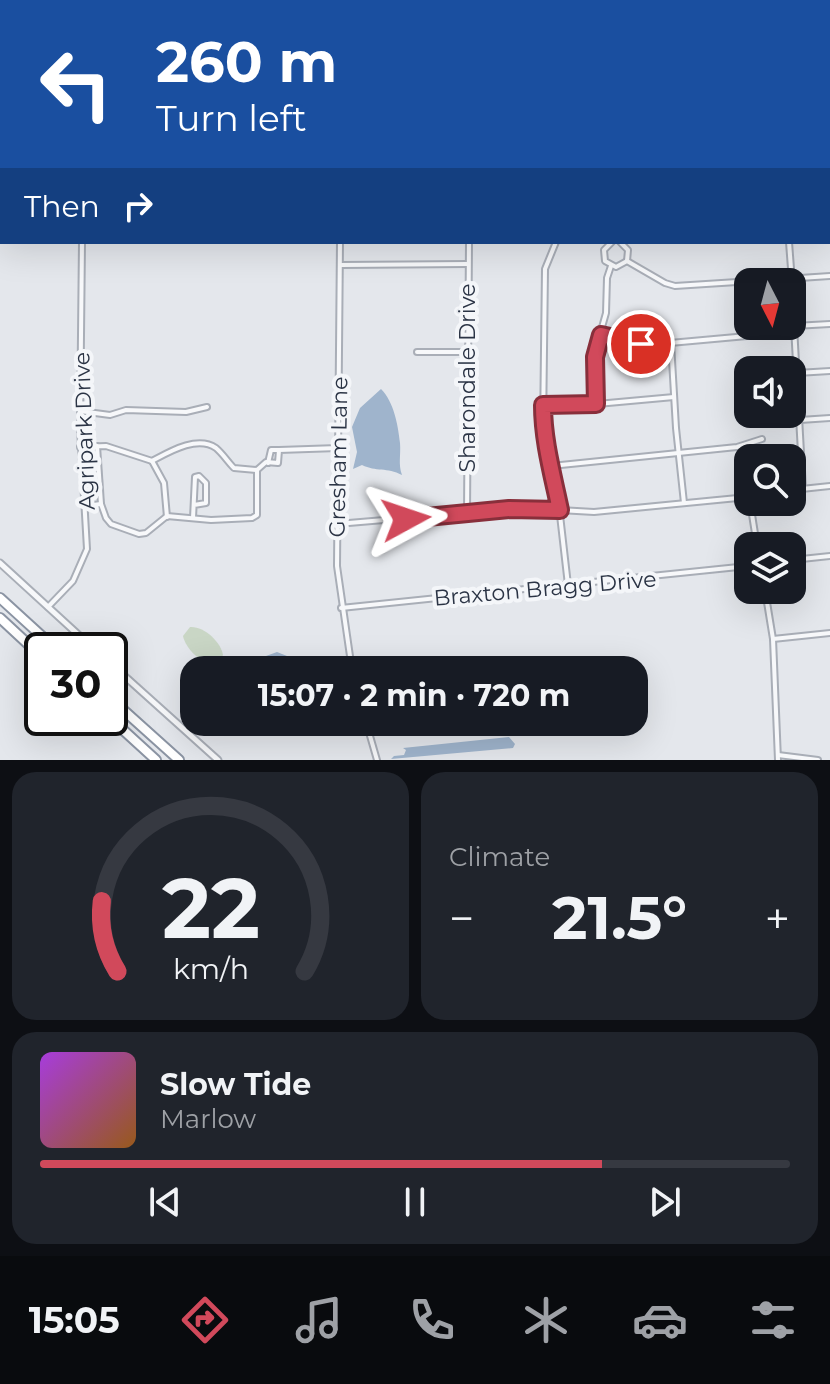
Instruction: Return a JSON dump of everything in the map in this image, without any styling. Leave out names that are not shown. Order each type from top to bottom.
[{"type":"highway","points":[[0,598],[37,632]]},
{"type":"highway","points":[[0,618],[24,640]]},
{"type":"highway","points":[[128,714],[179,760]]},
{"type":"highway","points":[[128,734],[156,760]]},
{"type":"street","name":"Agripark Drive","points":[[48,607],[73,581],[87,549],[80,447],[82,244]]},
{"type":"street","name":"Gresham Lane","points":[[340,244],[337,566],[350,656]]},
{"type":"street","name":"Sharondale Drive","points":[[467,514],[469,244]]},
{"type":"street","points":[[555,244],[545,269],[544,441],[560,510],[568,585]]},
{"type":"street","points":[[609,244],[604,258],[611,266],[627,261]]},
{"type":"street","points":[[623,244],[628,250],[627,261]]},
{"type":"street","points":[[789,244],[790,268]]},
{"type":"street","points":[[627,261],[675,286],[734,282]]},
{"type":"street","points":[[340,265],[468,264]]},
{"type":"street","points":[[596,404],[595,357],[606,313],[606,287],[611,266]]},
{"type":"street","points":[[806,278],[830,276]]},
{"type":"street","points":[[806,325],[830,324]]},
{"type":"street","points":[[601,335],[641,344],[734,337]]},
{"type":"street","points":[[671,343],[684,504]]},
{"type":"street","points":[[417,352],[468,352]]},
{"type":"street","points":[[806,372],[830,371]]},
{"type":"street","points":[[543,405],[674,397]]},
{"type":"street","points":[[80,411],[110,415],[126,410],[186,412],[207,407]]},
{"type":"street","points":[[806,420],[830,418]]},
{"type":"street","points":[[551,466],[748,445],[762,439]]},
{"type":"street","points":[[152,461],[174,450],[201,444],[216,448],[237,470],[257,470],[268,463],[278,463],[279,450]]},
{"type":"street","points":[[97,446],[101,504],[106,518],[111,524],[139,534],[146,533],[167,517],[228,520],[255,517],[257,470]]},
{"type":"street","points":[[80,447],[110,447],[152,461],[164,483],[167,517]]},
{"type":"street","points":[[268,463],[271,450],[338,448]]},
{"type":"street","points":[[193,518],[195,477],[199,476],[206,483],[206,503],[194,505]]},
{"type":"street","points":[[806,489],[830,486]]},
{"type":"street","points":[[337,524],[525,508],[594,512],[734,501]]},
{"type":"street","points":[[85,506],[101,504]]},
{"type":"street","points":[[806,559],[830,556]]},
{"type":"street","points":[[0,563],[75,632]]},
{"type":"street","name":"Braxton Bragg Drive","points":[[341,608],[734,567]]},
{"type":"street","points":[[767,604],[773,639],[778,757],[818,760]]},
{"type":"street","points":[[773,639],[830,633]]},
{"type":"street","points":[[128,679],[218,760]]},
{"type":"street","points":[[370,736],[377,760]]},
{"type":"green space","points":[[190,627],[201,629],[215,640],[223,655],[197,656],[183,636]]},
{"type":"water","points":[[381,389],[397,421],[402,475],[362,465],[353,469],[357,452],[352,427],[360,408]]},
{"type":"water","points":[[277,652],[287,656],[266,656]]},
{"type":"water","points":[[509,737],[515,744],[513,748],[391,759],[404,755],[406,750],[403,748]]},
{"type":"route","points":[[406,519],[525,508],[560,510],[544,441],[543,405],[596,404],[595,352],[601,335],[641,344]]}]
